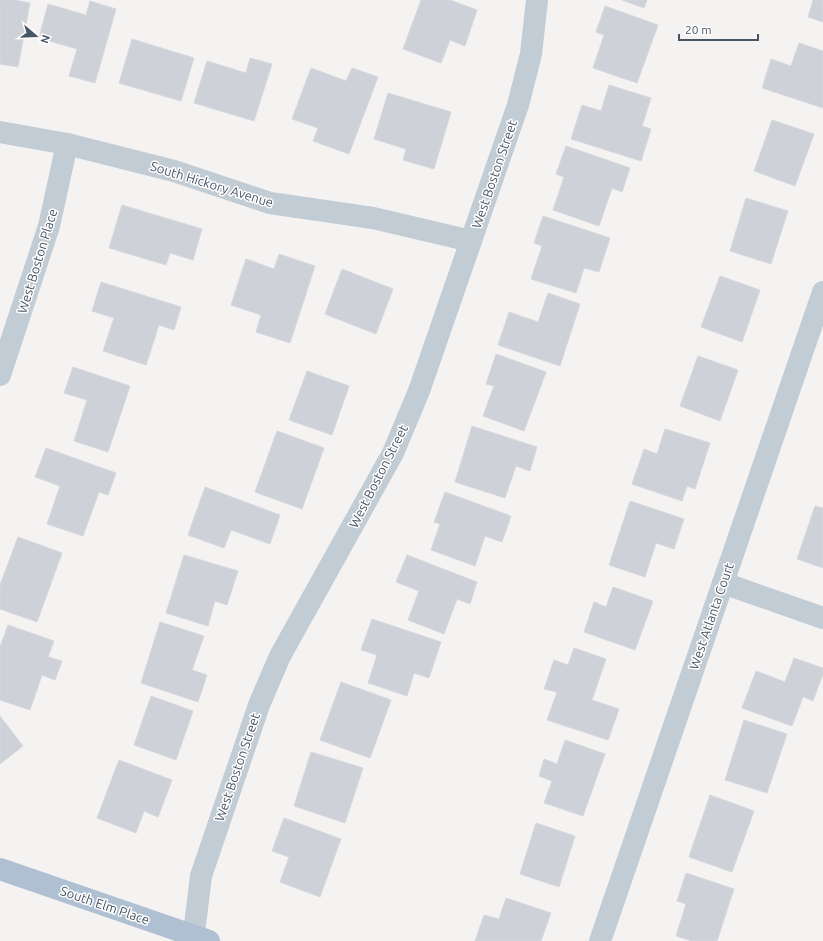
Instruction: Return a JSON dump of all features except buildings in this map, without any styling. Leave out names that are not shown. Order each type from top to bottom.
[{"type":"main road","name":"South Elm Place","points":[[0,869],[199,939]]},
{"type":"street","name":"West Boston Street","points":[[199,939],[201,876],[259,705],[280,656],[393,453],[419,390],[518,105],[531,54],[537,0]]},
{"type":"street","name":"South Hickory Avenue","points":[[0,132],[67,144],[174,170],[270,203],[373,218],[472,241]]},
{"type":"street","name":"West Boston Place","points":[[0,376],[49,226],[67,144]]},
{"type":"street","name":"West Atlanta Court","points":[[600,941],[823,292]]},
{"type":"street","points":[[723,583],[823,618]]}]
